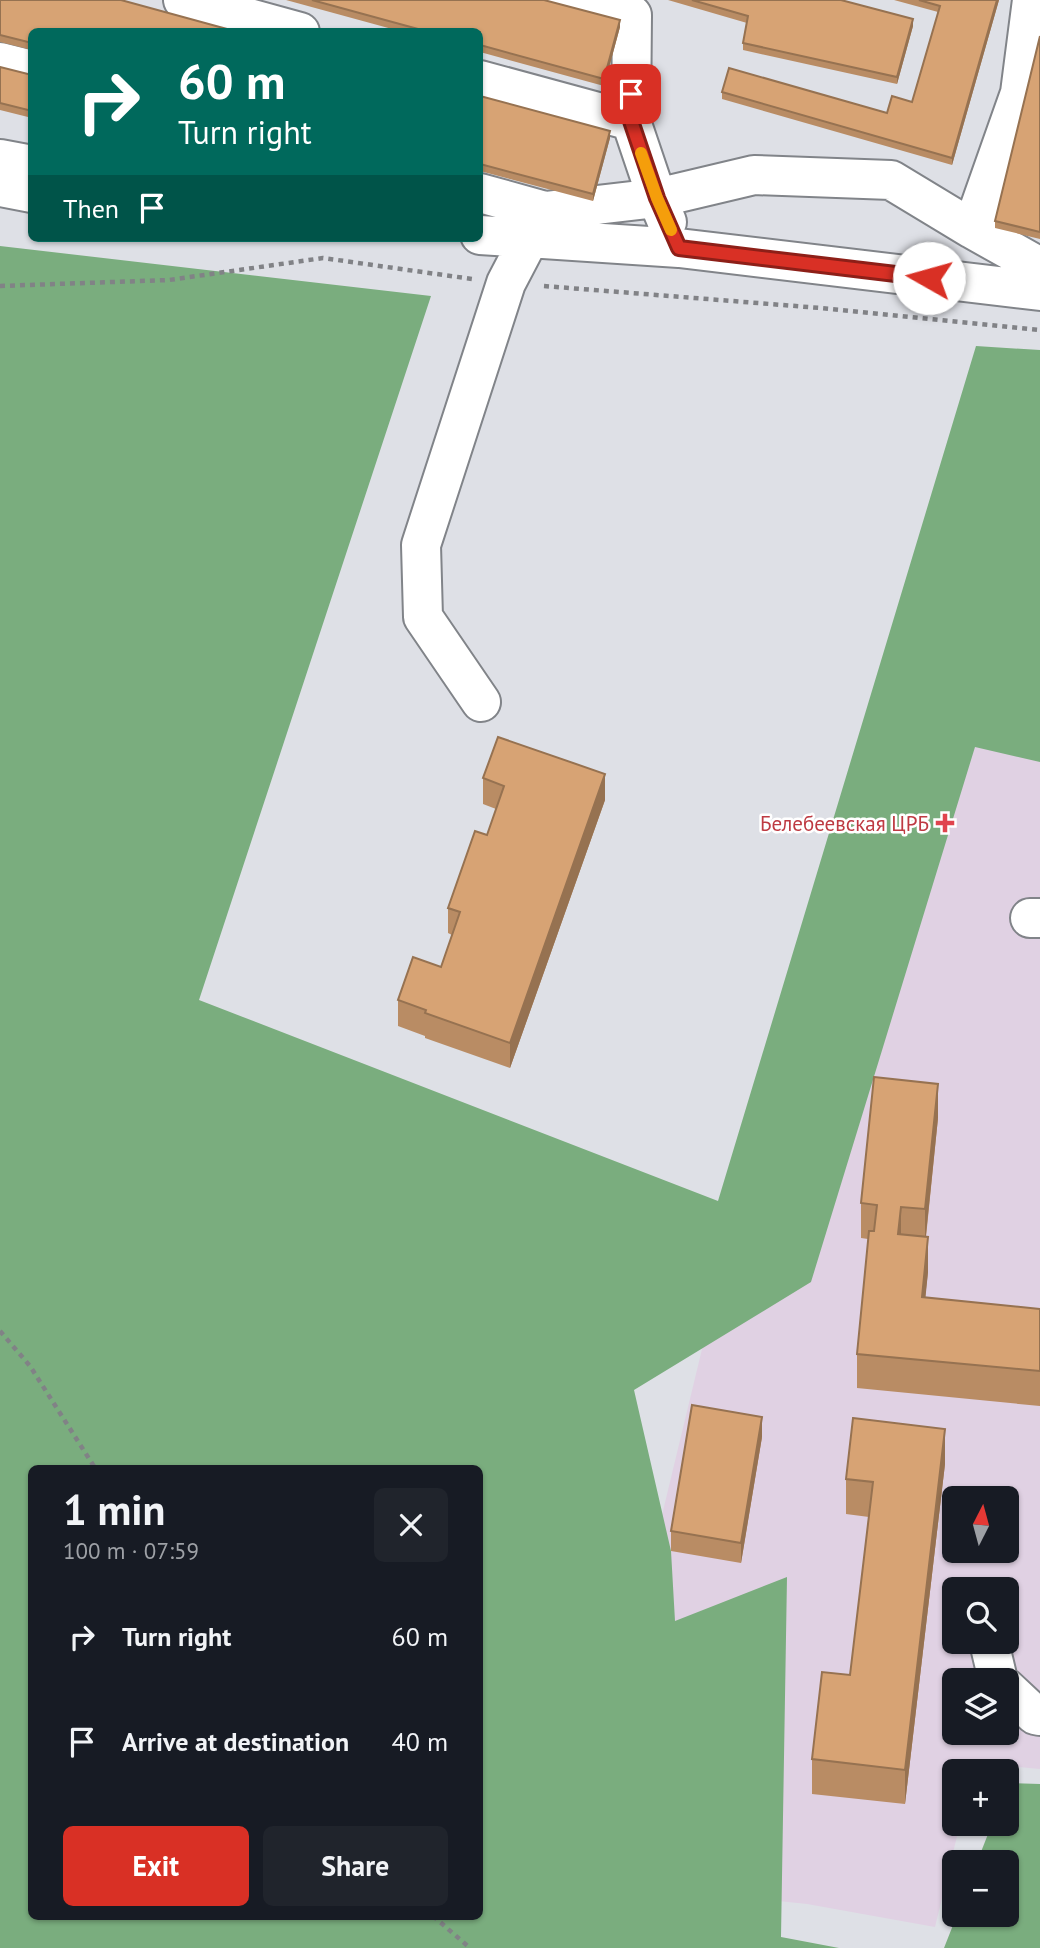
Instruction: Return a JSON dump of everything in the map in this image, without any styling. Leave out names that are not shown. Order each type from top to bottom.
[{"type":"lane","points":[[183,0],[285,28]]},
{"type":"lane","points":[[563,0],[632,15],[631,121],[657,198],[679,248]]},
{"type":"lane","points":[[972,229],[1020,93],[1032,0]]},
{"type":"lane","points":[[0,62],[28,69]]},
{"type":"lane","points":[[483,81],[631,121]]},
{"type":"lane","points":[[0,159],[28,164]]},
{"type":"lane","points":[[483,194],[545,211],[657,198],[754,175],[891,180],[1040,267]]},
{"type":"lane","points":[[0,187],[28,193]]},
{"type":"lane","points":[[483,235],[679,248],[1040,291]]},
{"type":"lane","points":[[481,702],[423,617],[421,545],[506,283],[529,239]]},
{"type":"lane","points":[[1019,1700],[1035,1715],[1040,1716]]},
{"type":"path","points":[[0,1331],[30,1366],[93,1465]]},
{"type":"path","points":[[438,1920],[470,1948]]},
{"type":"shaded area","name":"Белебеевская ЦРБ","points":[[1040,356],[1040,1769],[1019,1767],[1019,1759],[942,1759],[942,1836],[957,1836],[954,1850],[942,1850],[942,1898],[935,1927],[807,1904],[574,1880],[716,1291]]},
{"type":"green space","points":[[0,246],[431,296],[199,1000],[718,1201],[976,346],[1040,350],[1040,762],[975,747],[811,1282],[634,1390],[671,1551],[675,1621],[787,1577],[781,1937],[839,1948],[0,1948]]},
{"type":"green space","points":[[1019,1783],[1040,1784],[1040,1948],[944,1948],[952,1927],[1019,1927],[1019,1850],[982,1850],[987,1836],[1019,1836]]},
{"type":"building","points":[[0,0],[121,0],[223,28],[28,28],[28,42],[0,35]]},
{"type":"building","points":[[312,0],[544,0],[620,20],[604,79],[483,46],[483,28],[414,28]]},
{"type":"building","points":[[692,0],[841,0],[913,19],[897,77],[743,43],[748,16]]},
{"type":"building","points":[[919,0],[997,0],[952,158],[722,92],[729,68],[887,113],[892,96],[912,102],[940,6]]},
{"type":"building","points":[[1040,36],[1040,232],[995,221]]},
{"type":"building","points":[[0,67],[28,74],[28,110],[0,103]]},
{"type":"building","points":[[483,97],[610,131],[593,194],[483,165]]},
{"type":"building","points":[[498,737],[605,774],[510,1043],[425,1013],[426,1010],[398,1000],[413,957],[441,967],[460,912],[448,908],[475,831],[487,835],[504,786],[483,778]]},
{"type":"building","points":[[874,1077],[938,1084],[925,1209],[901,1207],[898,1234],[928,1237],[922,1297],[1040,1309],[1040,1371],[857,1354],[869,1231],[874,1231],[877,1205],[861,1203]]},
{"type":"building","points":[[692,1405],[762,1417],[741,1543],[671,1531]]},
{"type":"building","points":[[853,1418],[945,1429],[905,1770],[812,1759],[822,1672],[850,1675],[873,1482],[846,1479]]},
{"type":"slow traffic","points":[[641,153],[671,230]]},
{"type":"place","name":"Белебеевская ЦРБ","points":[[945,823]]},
{"type":"route","points":[[631,94],[631,121],[657,198],[679,248],[929,278]]}]
